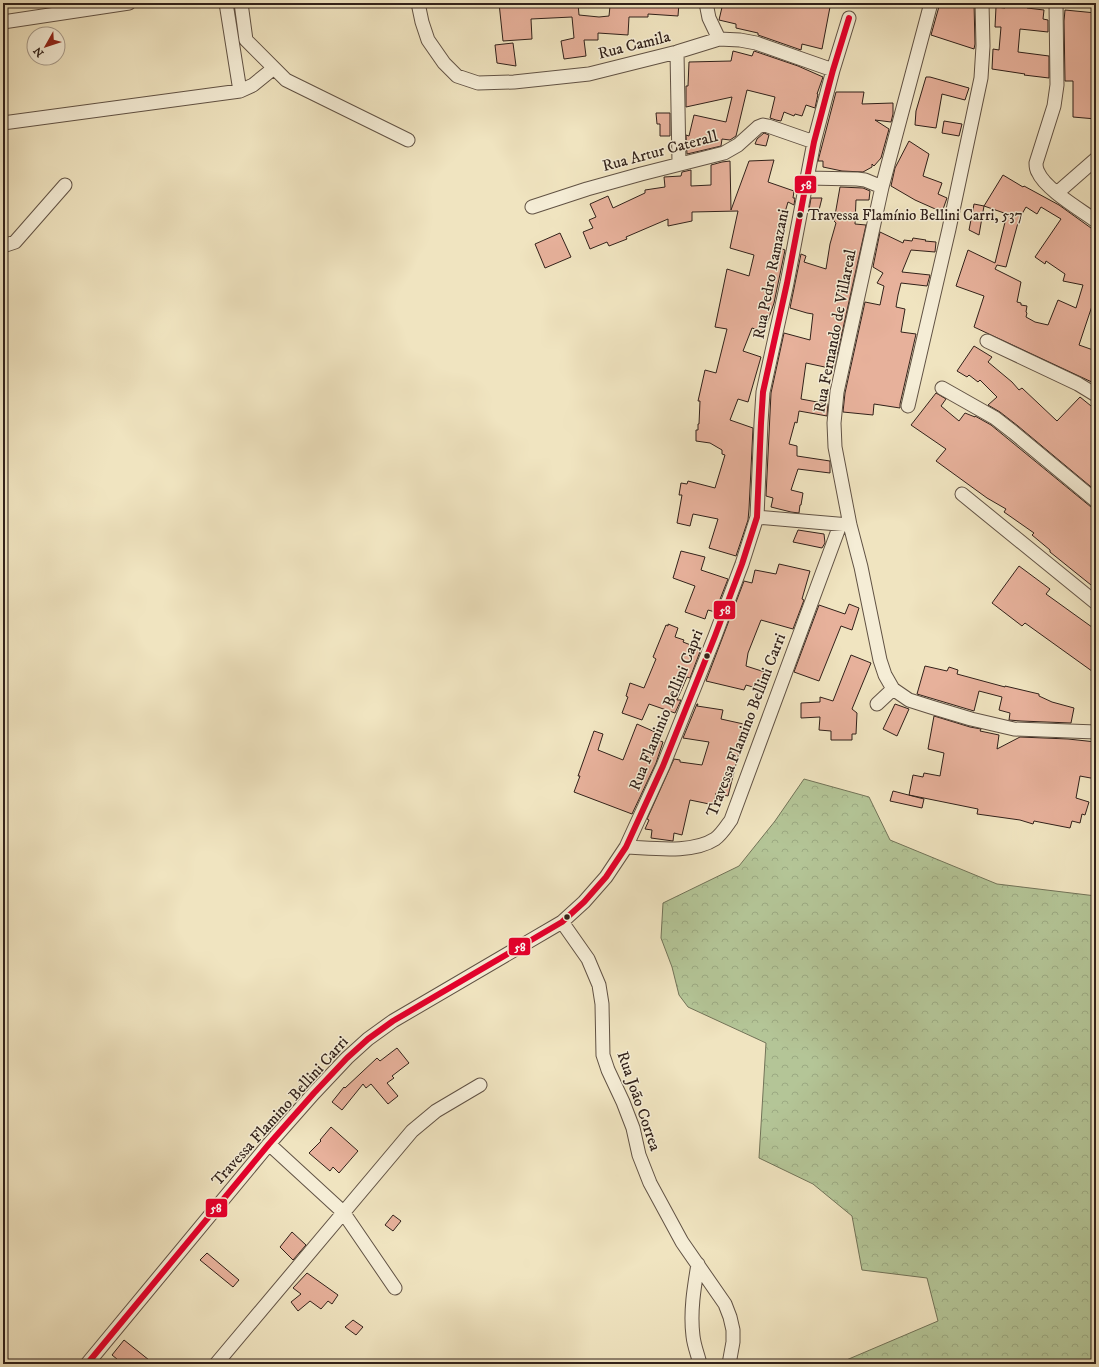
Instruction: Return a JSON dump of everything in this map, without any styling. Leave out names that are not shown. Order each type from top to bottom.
[{"type":"street","points":[[3,22],[128,3]]},
{"type":"street","points":[[226,3],[240,91]]},
{"type":"street","points":[[241,3],[246,40],[286,80],[408,140]]},
{"type":"street","name":"Rua Camila","points":[[418,3],[428,40],[444,64],[457,76],[478,83],[514,82],[589,74],[677,52],[718,39],[740,40],[756,43],[833,70]]},
{"type":"street","points":[[706,3],[709,18],[718,39]]},
{"type":"street","name":"Rua Fernando de Villareal","points":[[893,689],[885,675],[880,660],[861,567],[845,525],[835,447],[834,423],[837,392],[882,187],[931,3]]},
{"type":"street","points":[[908,406],[949,229],[981,78],[983,46],[982,3]]},
{"type":"street","points":[[1056,3],[1057,72],[1054,106],[1036,163],[1037,171],[1042,179],[1057,193],[1096,221]]},
{"type":"street","points":[[228,17],[245,30]]},
{"type":"street","name":"Rua Pedro Ramazani","points":[[757,517],[763,392],[787,283],[814,142],[833,70],[849,18]]},
{"type":"street","points":[[677,52],[679,164]]},
{"type":"street","points":[[3,123],[240,91],[253,85],[274,68]]},
{"type":"street","name":"Rua Artur Caterall","points":[[532,207],[587,189],[724,153],[732,149],[758,127],[763,125],[814,142]]},
{"type":"street","points":[[1057,193],[1096,159]]},
{"type":"street","points":[[807,178],[857,179],[865,180],[882,187]]},
{"type":"street","points":[[3,246],[15,242],[65,185]]},
{"type":"street","points":[[987,341],[1078,384],[1096,395]]},
{"type":"street","points":[[942,388],[994,418],[1096,501]]},
{"type":"street","points":[[962,494],[1096,603]]},
{"type":"street","points":[[757,517],[845,525]]},
{"type":"street","name":"Rua Flaminio Bellini Capri","points":[[626,847],[662,766],[706,657],[742,564],[757,517]]},
{"type":"street","name":"Travessa Flamino Bellini Carri","points":[[87,1364],[269,1144],[347,1058],[368,1039],[393,1021],[562,922],[584,902],[606,877],[626,847],[688,848],[704,844],[715,839],[724,830],[731,820],[845,525]]},
{"type":"street","points":[[877,704],[893,689],[909,700],[931,708],[1014,729],[1096,732]]},
{"type":"street","name":"Rua João Correa","points":[[562,922],[588,959],[599,985],[602,1004],[603,1056],[633,1128],[639,1155],[650,1183],[682,1242],[725,1304],[730,1317],[733,1330],[733,1342],[729,1364]]},
{"type":"street","points":[[216,1364],[412,1131],[436,1111],[480,1085]]},
{"type":"street","points":[[269,1144],[343,1212],[396,1288]]},
{"type":"street","points":[[698,1264],[692,1301],[692,1323],[693,1338],[700,1364]]},
{"type":"green space","points":[[804,779],[869,797],[890,840],[997,884],[1096,896],[1096,1364],[837,1364],[938,1321],[927,1278],[862,1270],[852,1216],[813,1184],[759,1158],[766,1043],[688,1007],[679,995],[672,967],[661,938],[663,903],[739,866],[775,821]]},
{"type":"building","points":[[499,3],[578,3],[579,15],[599,17],[609,16],[611,3],[679,3],[678,16],[648,14],[648,17],[629,17],[628,35],[598,33],[598,40],[584,40],[586,56],[564,59],[561,41],[574,38],[572,17],[531,19],[532,39],[503,41]]},
{"type":"building","points":[[723,3],[820,3],[830,7],[822,49],[802,44],[801,50],[758,35],[758,33],[736,28],[736,24],[719,20]]},
{"type":"building","points":[[940,3],[974,3],[974,49],[931,35]]},
{"type":"building","points":[[1005,4],[1028,5],[1027,8],[1044,10],[1043,19],[1048,20],[1048,32],[1020,29],[1018,52],[1049,56],[1049,78],[992,69],[993,49],[999,50],[1001,27],[995,27],[996,7],[1005,8]]},
{"type":"building","points":[[1065,10],[1096,13],[1096,119],[1073,117],[1073,81],[1065,81]]},
{"type":"building","points":[[513,43],[516,66],[497,63],[495,45]]},
{"type":"building","points":[[733,51],[752,56],[754,51],[798,66],[823,77],[817,94],[815,108],[806,105],[802,116],[795,114],[794,116],[784,112],[781,121],[776,120],[770,118],[775,97],[747,90],[736,136],[730,140],[722,139],[721,146],[687,154],[686,135],[689,136],[694,115],[726,122],[732,97],[686,107],[686,86],[688,86],[689,62],[731,61]]},
{"type":"building","points":[[926,77],[969,88],[965,100],[942,94],[936,128],[915,125],[916,111]]},
{"type":"building","points":[[836,92],[864,92],[862,104],[893,103],[891,122],[875,120],[889,129],[881,158],[874,166],[872,164],[872,167],[863,172],[842,171],[823,167],[823,161],[818,161]]},
{"type":"building","points":[[656,113],[670,113],[670,136],[660,136],[660,124],[657,124]]},
{"type":"building","points":[[944,121],[962,124],[959,136],[942,133]]},
{"type":"building","points":[[764,133],[769,135],[766,146],[755,144],[757,139]]},
{"type":"building","points":[[909,141],[929,154],[923,176],[942,183],[938,194],[947,198],[942,212],[915,200],[891,186],[895,168]]},
{"type":"building","points":[[774,160],[768,182],[794,191],[793,198],[795,198],[794,205],[788,202],[775,246],[785,250],[774,303],[764,332],[752,328],[743,351],[761,357],[748,402],[738,399],[730,420],[753,428],[748,520],[736,556],[709,548],[718,519],[693,514],[690,526],[677,523],[682,495],[679,495],[681,483],[687,484],[688,481],[715,488],[725,455],[722,454],[722,450],[710,443],[696,441],[696,430],[698,430],[699,424],[700,401],[698,401],[705,370],[716,373],[727,329],[715,327],[727,269],[749,276],[754,255],[730,248],[738,211],[692,212],[692,221],[668,226],[668,219],[609,246],[607,242],[590,249],[583,232],[593,228],[589,220],[596,217],[590,204],[608,196],[613,208],[645,193],[645,190],[665,187],[664,177],[681,176],[682,172],[691,170],[691,186],[711,185],[711,165],[730,161],[731,210],[749,161]]},
{"type":"building","points":[[1003,175],[1059,205],[1091,228],[1096,229],[1096,305],[1093,303],[1079,345],[1096,351],[1096,384],[974,327],[984,296],[956,286],[968,250],[995,263],[1007,214],[984,206]],"holes":[[[1026,207],[1037,214],[1041,207],[1061,219],[1035,257],[1045,264],[1046,261],[1065,274],[1063,281],[1083,285],[1076,308],[1058,300],[1048,325],[1035,322],[1026,317],[1027,306],[1021,305],[1021,303],[1017,302],[1021,282],[995,269],[997,265],[1006,267],[1019,219]]]},
{"type":"building","points":[[840,187],[863,188],[870,191],[869,200],[856,200],[855,224],[866,225],[834,369],[806,363],[801,399],[828,404],[827,416],[799,411],[797,423],[795,422],[789,444],[797,446],[797,456],[830,461],[830,473],[798,469],[791,490],[803,493],[799,513],[791,512],[771,507],[773,498],[766,496],[771,393],[784,333],[810,340],[813,314],[790,308],[801,254],[806,256],[804,262],[826,269],[830,244],[836,223],[834,221]]},
{"type":"building","points":[[811,198],[822,198],[819,210],[809,210]]},
{"type":"building","points":[[974,204],[984,206],[979,235],[969,230]]},
{"type":"building","points":[[880,232],[903,243],[904,240],[912,241],[913,238],[936,242],[935,252],[911,250],[902,272],[930,275],[927,286],[901,283],[898,295],[896,307],[905,309],[901,332],[916,334],[900,408],[874,404],[873,415],[843,412],[845,393],[865,302],[880,305],[884,286],[877,283],[883,273],[873,267]]},
{"type":"building","points":[[560,233],[571,257],[545,268],[535,244]]},
{"type":"building","points":[[974,346],[992,357],[988,362],[1012,382],[1019,390],[1022,388],[1057,421],[1080,397],[1096,410],[1096,491],[1018,426],[988,405],[997,397],[980,380],[978,382],[969,375],[967,377],[957,371]]},
{"type":"building","points":[[936,393],[946,399],[941,406],[959,421],[965,413],[975,416],[991,425],[1091,507],[1096,509],[1096,589],[1050,552],[1050,550],[1032,535],[1034,533],[1004,512],[1006,509],[987,498],[936,461],[946,449],[911,425]]},
{"type":"building","points":[[798,530],[824,534],[825,543],[822,548],[793,542]]},
{"type":"building","points":[[681,551],[705,557],[701,570],[728,579],[715,612],[708,610],[705,619],[685,612],[695,586],[673,578]]},
{"type":"building","points":[[779,564],[810,571],[802,599],[804,600],[793,629],[761,620],[748,653],[746,666],[771,674],[767,685],[765,684],[763,690],[746,685],[744,690],[706,681],[744,581],[752,583],[755,570],[776,574]]},
{"type":"building","points":[[1019,566],[1050,589],[1046,594],[1096,630],[1096,674],[1025,623],[1022,626],[992,603]]},
{"type":"building","points":[[849,604],[859,608],[852,630],[841,626],[819,681],[794,672],[819,605],[845,614]]},
{"type":"building","points":[[668,624],[678,628],[675,637],[701,649],[690,678],[687,677],[677,700],[681,700],[675,713],[649,704],[642,720],[622,713],[628,697],[626,696],[630,683],[644,688],[656,659],[653,657],[666,625],[668,626]]},
{"type":"building","points":[[851,655],[871,663],[852,709],[857,713],[856,734],[852,734],[852,740],[831,740],[831,731],[819,730],[820,717],[801,718],[801,703],[820,702],[820,697],[833,701]]},
{"type":"building","points":[[925,666],[947,671],[949,667],[958,670],[957,674],[1005,687],[1039,694],[1039,696],[1052,702],[1074,708],[1071,723],[1009,720],[1010,713],[999,710],[1002,697],[979,691],[974,711],[917,694]]},
{"type":"building","points":[[697,704],[697,706],[723,710],[721,719],[748,725],[742,749],[740,748],[728,796],[716,793],[714,805],[690,800],[682,835],[674,833],[673,841],[651,838],[652,830],[645,829],[649,820],[647,819],[674,759],[680,760],[680,762],[702,765],[709,742],[683,738]]},
{"type":"building","points":[[895,704],[909,709],[897,736],[883,729]]},
{"type":"building","points":[[934,716],[981,729],[980,731],[999,735],[997,749],[1020,737],[1096,742],[1096,779],[1080,776],[1076,798],[1089,802],[1085,815],[1082,814],[1080,823],[1072,821],[1070,828],[1034,821],[1033,824],[1020,820],[977,814],[978,809],[909,795],[913,775],[923,777],[924,773],[940,776],[944,753],[928,749]]},
{"type":"building","points":[[637,724],[655,732],[653,738],[663,742],[656,763],[632,814],[574,792],[594,731],[603,734],[598,750],[623,760]]},
{"type":"building","points":[[893,791],[924,799],[922,808],[890,801]]},
{"type":"building","points":[[397,1048],[409,1063],[392,1076],[394,1078],[387,1083],[398,1096],[388,1104],[371,1084],[366,1088],[363,1084],[342,1110],[332,1102],[344,1087],[345,1088],[377,1058],[380,1061]]},
{"type":"building","points":[[331,1127],[358,1151],[339,1173],[333,1167],[330,1171],[309,1153],[321,1141],[320,1140]]},
{"type":"building","points":[[393,1215],[401,1221],[393,1231],[385,1225]]},
{"type":"building","points":[[292,1232],[306,1245],[293,1260],[280,1247]]},
{"type":"building","points":[[207,1253],[239,1280],[233,1287],[200,1260]]},
{"type":"building","points":[[307,1273],[338,1295],[332,1304],[328,1301],[321,1309],[310,1301],[298,1311],[291,1302],[301,1294],[293,1288]]},
{"type":"building","points":[[353,1320],[363,1327],[356,1335],[345,1327]]},
{"type":"building","points":[[124,1340],[154,1364],[123,1364],[112,1355]]},
{"type":"transit line","name":"58","points":[[87,1364],[269,1144],[347,1058],[368,1039],[393,1021],[562,922],[584,902],[606,877],[626,847],[663,766],[715,636],[742,564],[757,517],[763,392],[787,283],[814,142],[833,70],[849,18]]},
{"type":"place","name":"Travessa Flamínio Bellini Carri, 537","points":[[800,215]]}]
